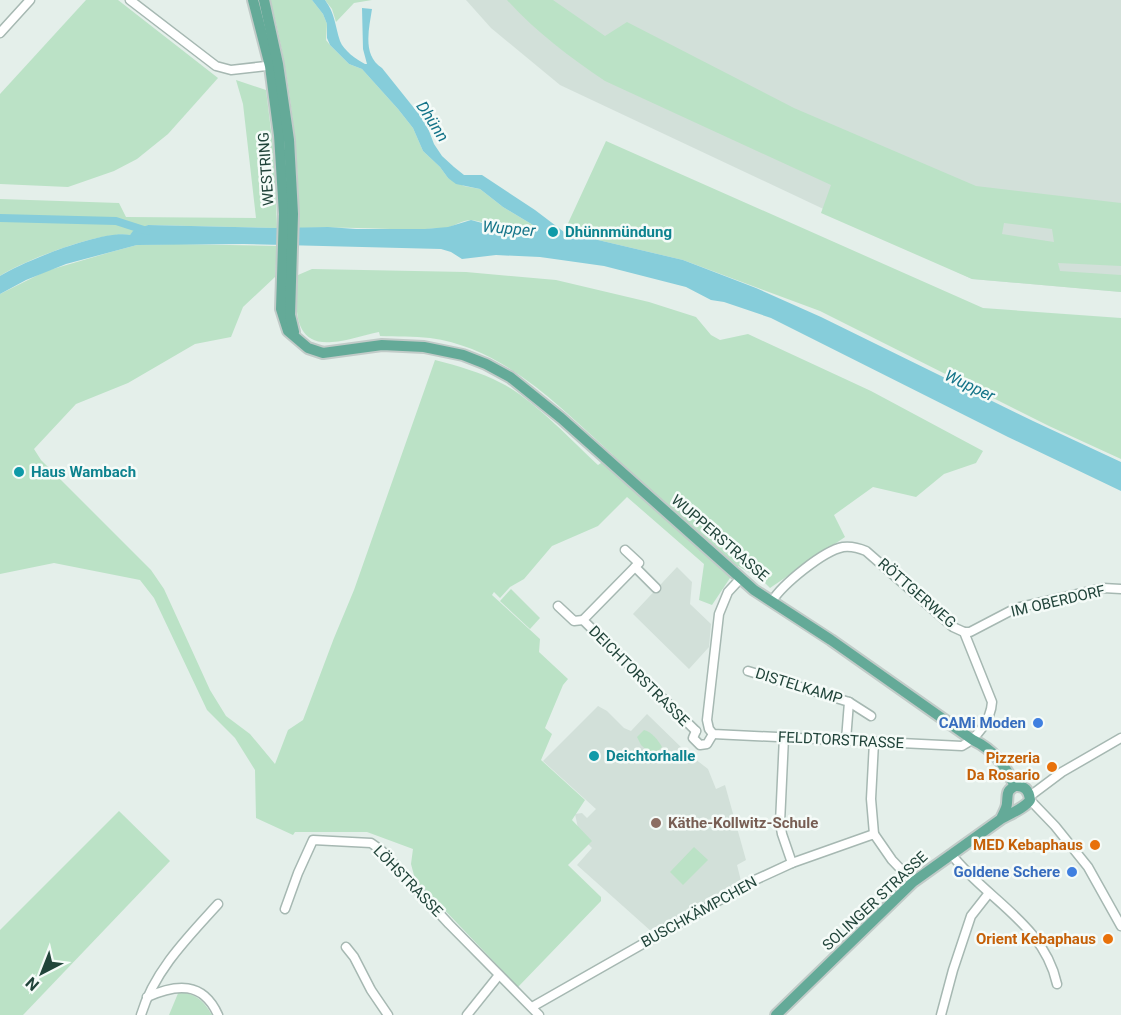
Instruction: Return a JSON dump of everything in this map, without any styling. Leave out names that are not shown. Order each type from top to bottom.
[{"type":"main road","name":"WESTRING","points":[[253,0],[274,65],[279,135],[289,214],[286,292],[294,335],[308,348],[331,354],[382,345],[450,351],[486,364],[520,383]]},
{"type":"main road","points":[[264,0],[274,65]]},
{"type":"main road","name":"WUPPERSTRASSE","points":[[520,383],[754,590],[985,746],[1002,762],[1020,797]]},
{"type":"main road","name":"SOLINGER STRASSE","points":[[776,1015],[913,882],[1001,819],[1020,797]]},
{"type":"street","points":[[0,33],[30,0]]},
{"type":"street","points":[[130,0],[216,66],[231,70],[274,65]]},
{"type":"street","name":"RÖTTGERWEG","points":[[772,601],[777,592],[822,557],[841,548],[850,547],[866,551],[875,557],[953,627],[964,632],[992,702],[992,710],[973,740]]},
{"type":"street","points":[[625,550],[639,563],[635,567],[656,588]]},
{"type":"street","name":"DEICHTORSTRASSE","points":[[558,606],[574,621],[583,620],[635,567]]},
{"type":"street","name":"DEICHTORSTRASSE","points":[[583,620],[696,731],[693,738],[700,745],[707,744],[710,730],[711,677],[719,614],[728,592],[741,578]]},
{"type":"street","name":"IM OBERDORF","points":[[964,632],[970,632],[1016,608],[1104,588],[1121,590]]},
{"type":"street","name":"DISTELKAMP","points":[[748,670],[849,702],[871,716]]},
{"type":"street","name":"DISTELKAMP","points":[[846,740],[849,702]]},
{"type":"street","points":[[696,731],[710,730]]},
{"type":"street","name":"FELDTORSTRASSE","points":[[710,730],[784,737],[962,746],[973,740]]},
{"type":"street","points":[[784,737],[780,823],[792,863]]},
{"type":"street","points":[[1020,797],[1121,738]]},
{"type":"street","points":[[874,742],[871,799],[874,834],[891,860],[913,882]]},
{"type":"street","name":"WUPPERSTRASSE","points":[[1020,797],[1036,804],[1070,843],[1088,867],[1121,926]]},
{"type":"street","name":"BUSCHKÄMPCHEN","points":[[532,1007],[755,880],[792,863],[874,834]]},
{"type":"street","name":"LÖHSTRASSE","points":[[285,909],[313,840],[371,843],[381,850],[539,1015]]},
{"type":"street","points":[[951,854],[963,869],[1020,918],[1039,942],[1054,969],[1057,984]]},
{"type":"street","points":[[941,1015],[952,970],[971,916],[989,893]]},
{"type":"street","points":[[141,1015],[147,997],[160,974],[174,954],[218,904]]},
{"type":"street","points":[[346,947],[388,1015]]},
{"type":"street","points":[[160,974],[172,987]]},
{"type":"street","points":[[467,1015],[499,975]]},
{"type":"street","points":[[147,997],[172,987],[183,987],[197,991],[212,1003],[218,1015]]},
{"type":"shaded area","points":[[466,0],[1121,0],[1121,292],[972,279],[560,85],[491,28]]},
{"type":"shaded area","points":[[677,567],[692,582],[690,604],[711,624],[709,647],[689,669],[633,614]]},
{"type":"shaded area","name":"Käthe-Kollwitz-Schule","points":[[598,706],[607,711],[624,728],[631,731],[647,714],[686,752],[708,769],[716,789],[725,785],[746,860],[737,865],[741,881],[652,932],[577,865],[592,848],[588,844],[591,841],[578,828],[575,814],[582,813],[587,818],[596,809],[543,761]]},
{"type":"green space","points":[[86,0],[118,0],[218,78],[168,134],[137,159],[114,171],[68,187],[0,184],[0,94]]},
{"type":"green space","points":[[270,0],[312,0],[323,14],[327,24],[326,40],[349,64],[362,69],[398,109],[413,128],[423,151],[448,178],[464,186],[480,189],[503,207],[533,225],[534,229],[510,230],[471,220],[447,228],[427,229],[299,228],[298,173],[292,113],[283,54]]},
{"type":"green space","points":[[325,0],[372,0],[354,3],[336,22],[332,9]]},
{"type":"green space","points":[[507,0],[553,0],[605,36],[627,22],[794,108],[976,186],[1121,203],[1121,266],[1058,263],[1060,271],[1121,275],[1121,292],[972,279],[821,213],[831,185],[605,81],[553,44]],"holes":[[[1004,223],[1052,229],[1054,242],[1002,234]]]},
{"type":"green space","points":[[236,80],[266,90],[274,155],[277,228],[148,225],[130,235],[102,237],[64,248],[11,269],[0,276],[0,199],[119,203],[126,217],[256,218],[243,104]]},
{"type":"green space","points":[[606,141],[983,308],[1121,318],[1121,459],[1049,426],[820,311],[683,260],[564,232]]},
{"type":"green space","points":[[137,245],[277,246],[275,277],[243,307],[231,337],[195,344],[128,383],[76,404],[34,449],[41,460],[151,570],[164,589],[210,690],[226,716],[250,734],[275,764],[288,730],[303,720],[354,590],[435,360],[477,372],[513,390],[551,421],[598,465],[613,455],[529,382],[483,354],[457,344],[430,338],[380,336],[379,332],[332,342],[318,341],[309,337],[302,330],[297,309],[298,275],[312,269],[466,272],[556,280],[649,302],[696,317],[711,335],[720,340],[748,334],[871,391],[983,451],[976,463],[944,474],[916,497],[873,487],[834,515],[845,537],[770,588],[762,580],[738,566],[712,605],[699,600],[704,564],[627,497],[598,526],[552,546],[524,579],[510,587],[500,598],[494,592],[492,595],[540,639],[539,652],[568,679],[563,685],[545,728],[552,734],[541,760],[585,800],[572,820],[592,841],[568,865],[601,897],[601,901],[518,987],[415,879],[411,864],[413,849],[367,832],[295,832],[293,835],[256,818],[255,770],[235,738],[207,710],[154,598],[140,580],[54,563],[0,574],[0,294],[46,271],[111,252]]},
{"type":"green space","points":[[511,589],[540,618],[530,629],[500,601]]},
{"type":"green space","points":[[644,730],[650,733],[662,747],[653,756],[641,745],[637,737]]},
{"type":"green space","points":[[119,811],[170,861],[23,1015],[0,1015],[0,930]]},
{"type":"green space","points":[[694,847],[708,860],[683,885],[670,872]]},
{"type":"green space","points":[[179,991],[199,999],[212,1015],[169,1015]]},
{"type":"water","points":[[312,0],[325,0],[333,15],[342,45],[365,64],[367,64],[363,49],[362,8],[372,9],[368,41],[372,56],[426,123],[434,144],[442,156],[464,175],[482,175],[564,232],[683,260],[756,288],[821,317],[1121,462],[1121,491],[771,318],[724,302],[711,300],[686,287],[604,266],[540,257],[496,255],[462,259],[441,249],[244,244],[137,245],[66,264],[26,280],[0,294],[0,276],[27,262],[84,241],[118,234],[130,235],[133,231],[148,225],[425,229],[448,227],[471,220],[497,227],[528,231],[534,229],[533,225],[503,207],[480,189],[456,184],[448,178],[423,151],[413,128],[398,109],[362,69],[349,64],[330,45],[323,14]]},
{"type":"waterway","points":[[0,218],[116,221],[147,231]]},
{"type":"place","name":"Dhünnmündung","points":[[553,232]]},
{"type":"place","name":"Haus Wambach","points":[[19,472]]},
{"type":"place","name":"CAMi Moden","points":[[1038,723]]},
{"type":"place","name":"Deichtorhalle","points":[[594,756]]},
{"type":"place","name":"Pizzeria Da Rosario","points":[[1052,767]]},
{"type":"place","name":"Käthe-Kollwitz-Schule","points":[[656,823]]},
{"type":"place","name":"MED Kebaphaus","points":[[1095,845]]},
{"type":"place","name":"Goldene Schere","points":[[1072,872]]},
{"type":"place","name":"Orient Kebaphaus","points":[[1108,939]]},
{"type":"water label","name":"Dhünn","points":[[433,121]]},
{"type":"water label","name":"Wupper","points":[[509,228]]},
{"type":"water label","name":"Wupper","points":[[970,385]]}]
